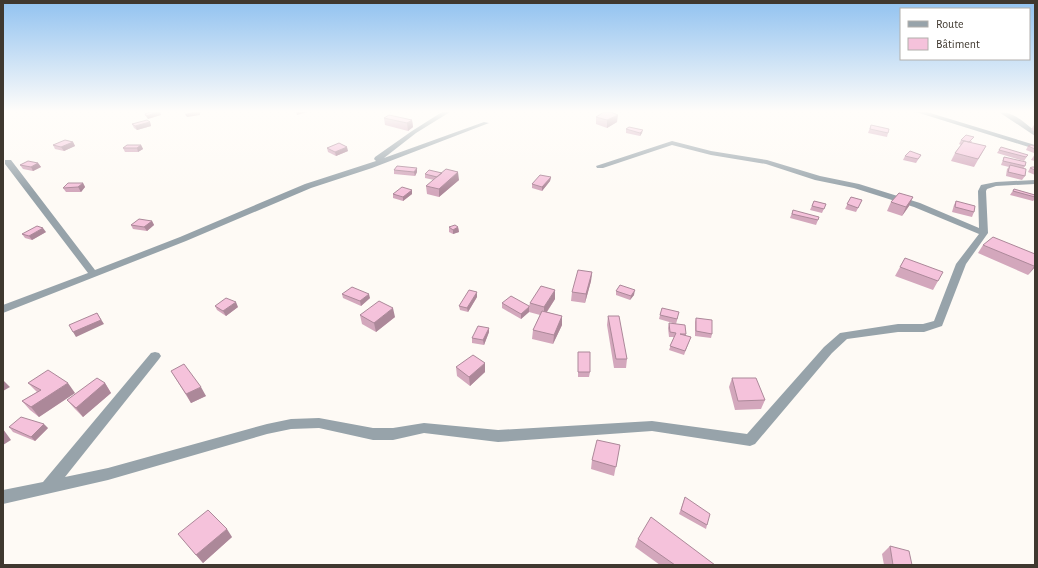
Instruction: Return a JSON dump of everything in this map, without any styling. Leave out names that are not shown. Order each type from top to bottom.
[{"type":"street","points":[[369,166],[405,139]]},
{"type":"street","points":[[3,309],[183,239],[308,186],[369,166],[444,139]]},
{"type":"street","points":[[1007,139],[1035,147]]},
{"type":"street","points":[[600,166],[672,143],[712,153],[767,162],[818,178],[856,186],[916,205],[984,233]]},
{"type":"street","points":[[8,162],[93,274]]},
{"type":"street","points":[[3,497],[108,474],[267,429],[291,424],[319,423],[373,434],[393,434],[424,428],[498,436],[652,426],[708,436],[750,440],[828,350],[844,336],[898,328],[924,328],[938,323],[961,264],[984,233],[982,191],[984,187],[996,184],[1035,182]]},
{"type":"street","points":[[47,488],[155,356]]},
{"type":"building","points":[[962,139],[972,139],[969,142],[961,140]]},
{"type":"building","points":[[65,140],[73,142],[61,147],[53,145]]},
{"type":"building","points":[[964,141],[986,146],[978,159],[955,153]]},
{"type":"building","points":[[339,143],[347,147],[335,152],[327,148]]},
{"type":"building","points":[[127,145],[141,145],[137,148],[123,148]]},
{"type":"building","points":[[1028,146],[1035,146],[1035,149]]},
{"type":"building","points":[[1001,147],[1028,155],[1026,157],[999,150]]},
{"type":"building","points":[[910,151],[921,155],[918,159],[905,156]]},
{"type":"building","points":[[1004,157],[1026,162],[1025,166],[1003,161]]},
{"type":"building","points":[[28,161],[38,163],[31,167],[20,165]]},
{"type":"building","points":[[1010,165],[1026,169],[1025,176],[1008,172]]},
{"type":"building","points":[[397,166],[417,168],[414,172],[394,170]]},
{"type":"building","points":[[446,169],[458,172],[439,189],[426,186]]},
{"type":"building","points":[[429,170],[442,173],[437,177],[425,174]]},
{"type":"building","points":[[540,175],[551,177],[542,187],[532,184]]},
{"type":"building","points":[[68,183],[83,183],[78,187],[63,188]]},
{"type":"building","points":[[402,187],[412,190],[403,197],[393,194]]},
{"type":"building","points":[[1014,189],[1035,195],[1035,197],[1013,191]]},
{"type":"building","points":[[899,193],[913,197],[906,207],[891,202]]},
{"type":"building","points":[[851,197],[862,200],[858,208],[847,204]]},
{"type":"building","points":[[814,201],[826,204],[824,209],[812,206]]},
{"type":"building","points":[[956,201],[975,206],[974,212],[955,207]]},
{"type":"building","points":[[793,210],[819,217],[818,220],[792,214]]},
{"type":"building","points":[[139,219],[152,221],[144,227],[131,225]]},
{"type":"building","points":[[455,225],[458,227],[453,230],[449,227]]},
{"type":"building","points":[[37,226],[43,228],[29,236],[22,234]]},
{"type":"building","points":[[993,237],[1035,254],[1035,265],[1034,266],[983,245]]},
{"type":"building","points":[[905,258],[943,272],[938,281],[900,267]]},
{"type":"building","points":[[578,270],[592,272],[586,294],[572,292]]},
{"type":"building","points":[[620,285],[635,290],[631,296],[616,291]]},
{"type":"building","points":[[541,286],[555,290],[544,307],[530,303]]},
{"type":"building","points":[[352,287],[369,294],[360,301],[342,294]]},
{"type":"building","points":[[469,290],[477,292],[467,308],[459,306]]},
{"type":"building","points":[[511,296],[529,307],[521,314],[502,303]]},
{"type":"building","points":[[226,298],[236,302],[223,311],[215,306]]},
{"type":"building","points":[[379,301],[393,308],[374,323],[360,315]]},
{"type":"building","points":[[662,308],[679,312],[677,319],[660,315]]},
{"type":"building","points":[[542,311],[562,316],[554,335],[533,330]]},
{"type":"building","points":[[97,313],[101,320],[73,332],[69,325]]},
{"type":"building","points":[[608,316],[619,316],[627,359],[616,359]]},
{"type":"building","points":[[696,318],[712,320],[712,334],[696,331]]},
{"type":"building","points":[[669,323],[685,325],[686,334],[680,334],[691,337],[685,351],[670,346],[676,333],[670,332]]},
{"type":"building","points":[[478,326],[489,328],[483,340],[472,338]]},
{"type":"building","points":[[578,352],[590,352],[590,372],[578,372]]},
{"type":"building","points":[[473,355],[485,363],[469,377],[456,367]]},
{"type":"building","points":[[184,364],[201,387],[186,394],[171,371]]},
{"type":"building","points":[[48,370],[68,383],[31,407],[22,401],[41,390],[28,383]]},
{"type":"building","points":[[97,378],[105,383],[76,408],[67,400]]},
{"type":"building","points":[[732,378],[756,378],[765,400],[738,401]]},
{"type":"building","points":[[21,417],[44,424],[31,437],[9,427]]},
{"type":"building","points":[[597,440],[620,445],[616,467],[592,460]]},
{"type":"building","points":[[685,497],[710,514],[707,525],[681,510]]},
{"type":"building","points":[[208,510],[227,529],[196,555],[178,534]]},
{"type":"building","points":[[651,517],[715,565],[675,565],[638,539]]},
{"type":"building","points":[[890,546],[909,551],[912,565],[893,565]]}]
